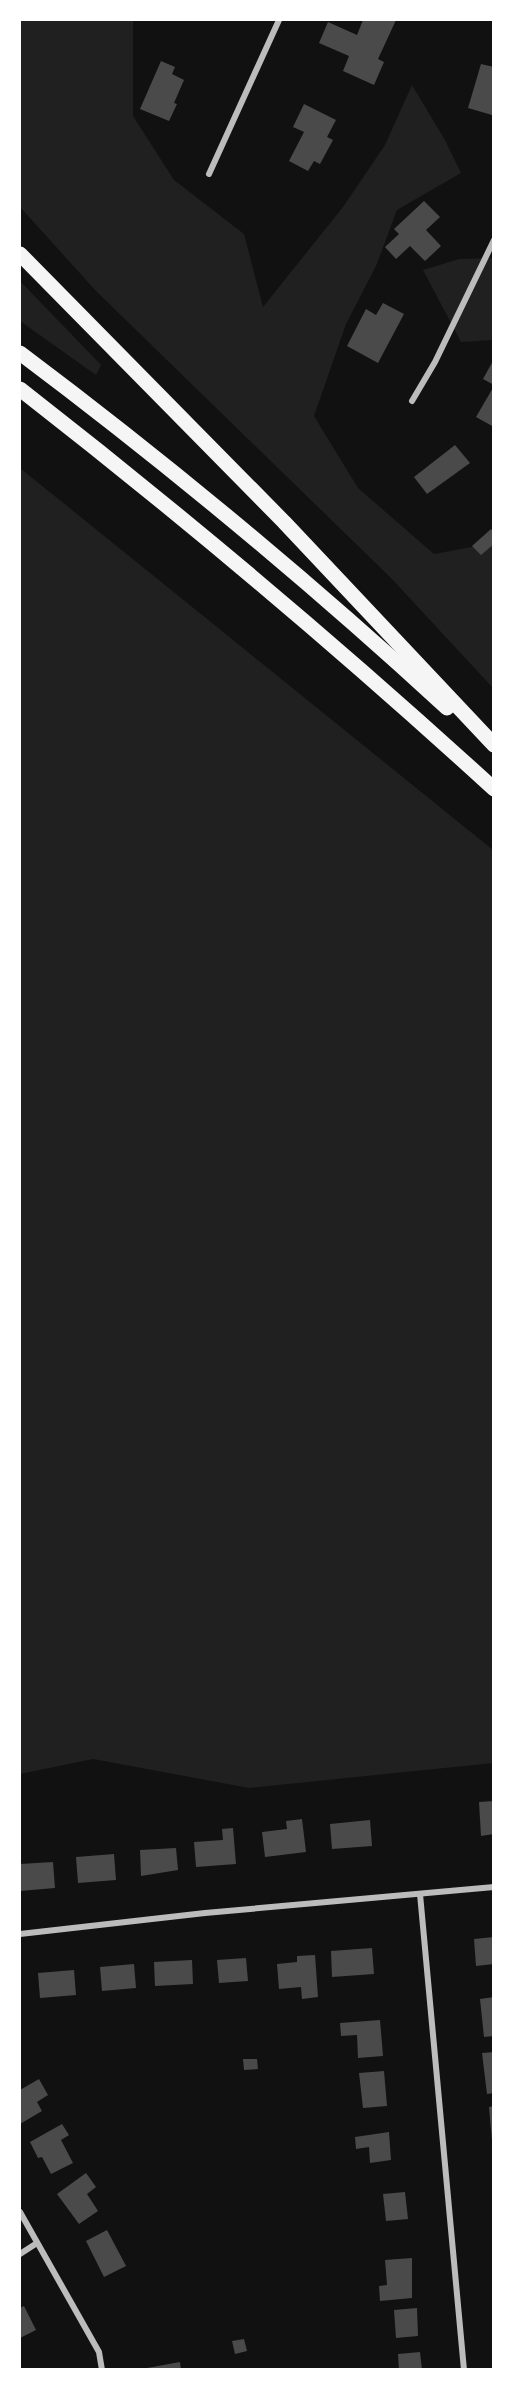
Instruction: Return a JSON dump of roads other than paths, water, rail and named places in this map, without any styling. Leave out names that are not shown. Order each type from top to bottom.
[{"type":"highway","points":[[20,254],[284,522],[494,745]]},
{"type":"highway","points":[[20,353],[139,445],[242,529],[344,616],[494,751]]},
{"type":"highway","points":[[20,389],[223,551],[325,638],[494,789]]},
{"type":"street","points":[[209,174],[279,20]]},
{"type":"street","points":[[412,401],[435,362],[494,240]]},
{"type":"street","points":[[20,1934],[206,1913],[494,1887]]},
{"type":"street","points":[[420,1894],[464,2370]]},
{"type":"street","points":[[20,2212],[99,2352],[102,2370]]},
{"type":"street","points":[[20,2254],[37,2243]]}]
